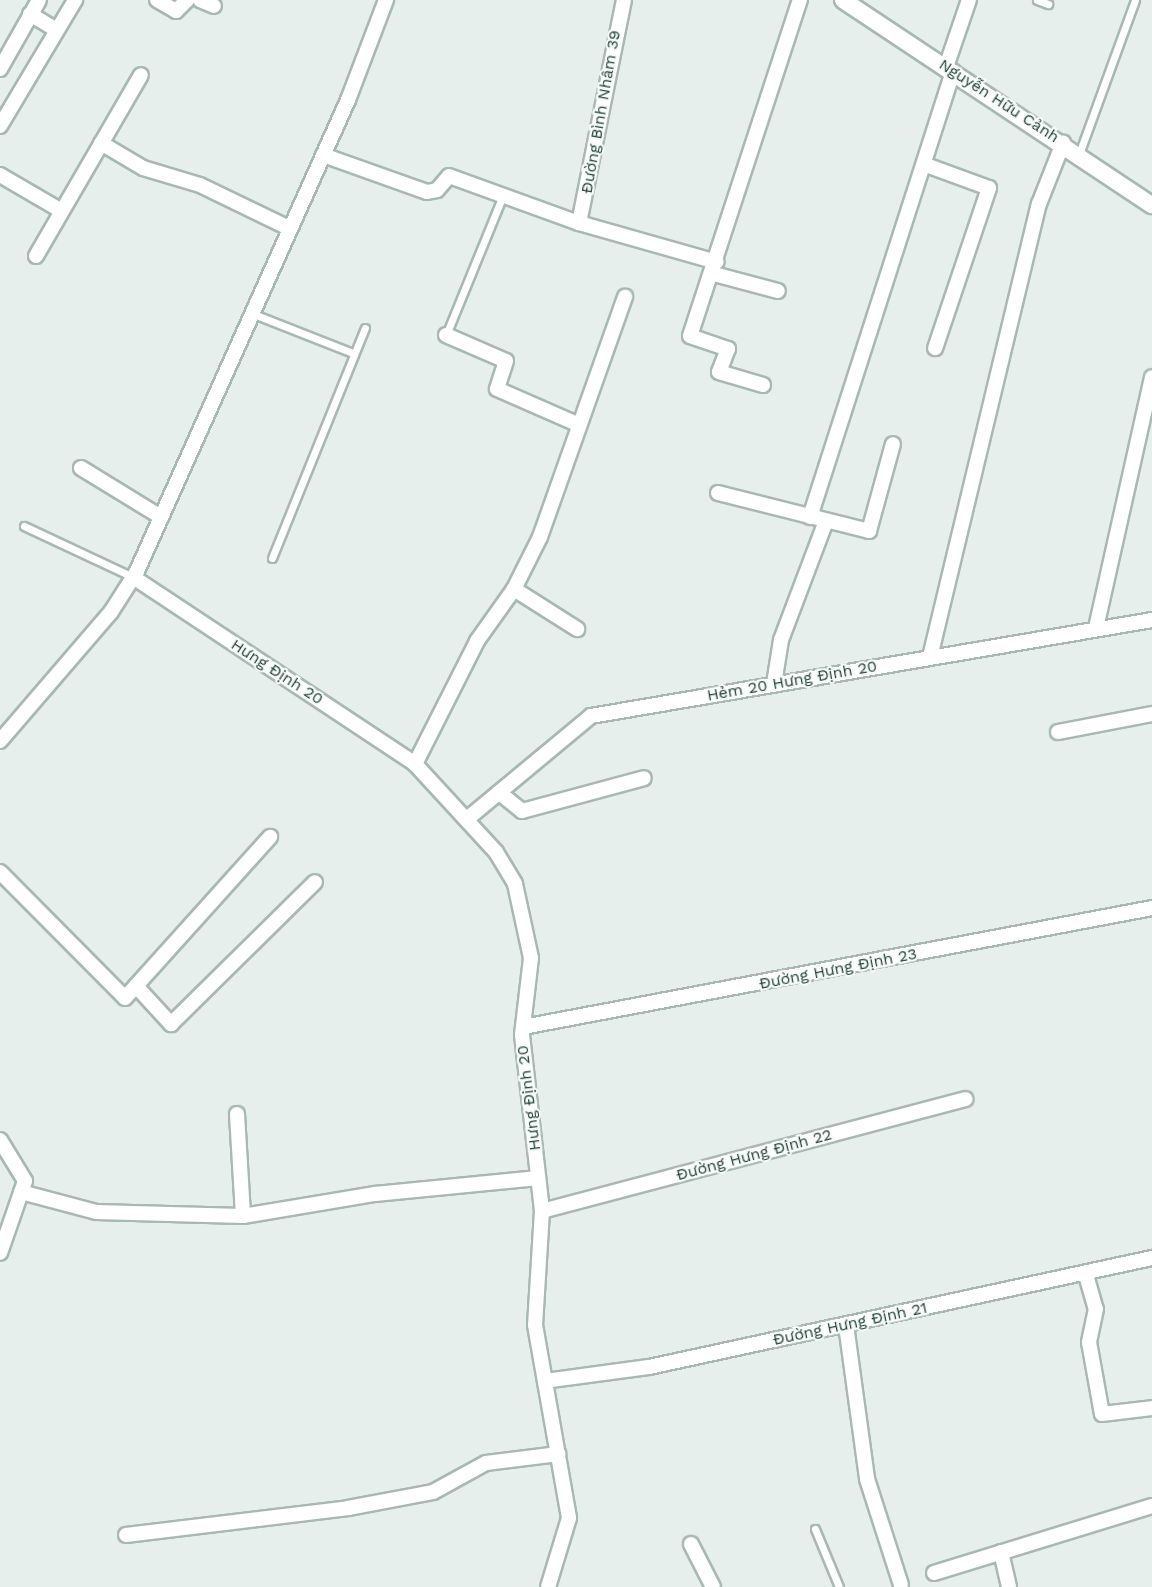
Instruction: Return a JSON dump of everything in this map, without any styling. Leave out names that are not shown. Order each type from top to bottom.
[{"type":"street","points":[[0,69],[39,0]]},
{"type":"street","points":[[0,126],[75,0]]},
{"type":"street","points":[[157,0],[176,12],[187,0]]},
{"type":"street","points":[[200,0],[214,6]]},
{"type":"street","points":[[0,741],[111,612],[133,577],[323,155],[386,0]]},
{"type":"street","name":"Đường Bình Nhâm 39","points":[[579,223],[624,0]]},
{"type":"street","points":[[763,385],[719,372],[728,349],[690,336],[716,268],[800,0]]},
{"type":"street","name":"Nguyễn Hữu Cảnh","points":[[843,0],[1063,143],[1152,205]]},
{"type":"street","points":[[810,516],[926,165],[949,69],[969,0]]},
{"type":"street","points":[[30,14],[57,30]]},
{"type":"street","points":[[36,256],[60,210],[141,75]]},
{"type":"street","points":[[101,143],[143,168],[200,185],[289,228]]},
{"type":"street","points":[[930,657],[1039,204],[1063,143]]},
{"type":"street","points":[[323,155],[427,192],[437,190],[449,176],[778,291]]},
{"type":"street","points":[[926,165],[988,188],[935,348]]},
{"type":"street","points":[[0,175],[60,210]]},
{"type":"street","points":[[415,764],[477,641],[514,589],[540,537],[578,424],[626,297]]},
{"type":"street","points":[[446,335],[506,361],[498,389],[578,424]]},
{"type":"street","points":[[1096,628],[1152,377]]},
{"type":"street","points":[[718,493],[869,531],[893,444]]},
{"type":"street","points":[[81,468],[124,500],[160,517]]},
{"type":"street","points":[[774,684],[781,640],[826,521]]},
{"type":"street","name":"Hưng Định 20","points":[[133,577],[415,764],[467,819],[515,884],[527,921],[531,957],[523,1027],[542,1211],[535,1325],[569,1518],[548,1587]]},
{"type":"street","points":[[514,589],[577,629]]},
{"type":"street","name":"Hẻm 20 Hưng Định 20","points":[[467,819],[501,794],[558,738],[591,716],[1152,620]]},
{"type":"street","points":[[1058,732],[1152,714]]},
{"type":"street","points":[[501,794],[522,811],[644,778]]},
{"type":"street","points":[[1,877],[125,998],[270,837]]},
{"type":"street","points":[[136,986],[171,1024],[315,882]]},
{"type":"street","name":"Đường Hưng Định 23","points":[[523,1027],[1152,908]]},
{"type":"street","name":"Đường Hưng Định 22","points":[[542,1211],[965,1099]]},
{"type":"street","points":[[237,1114],[243,1216]]},
{"type":"street","points":[[0,1140],[25,1181],[0,1253]]},
{"type":"street","points":[[0,1159],[17,1167]]},
{"type":"street","points":[[21,1192],[96,1212],[243,1216],[375,1194],[538,1178]]},
{"type":"street","name":"Đường Hưng Định 21","points":[[545,1381],[648,1366],[1086,1275],[1152,1258]]},
{"type":"street","points":[[1086,1275],[1096,1309],[1089,1342],[1102,1414],[1152,1408]]},
{"type":"street","points":[[846,1325],[867,1479],[901,1585]]},
{"type":"street","points":[[126,1535],[359,1506],[433,1492],[486,1463],[558,1454]]},
{"type":"street","points":[[934,1573],[1152,1506]]},
{"type":"street","points":[[691,1544],[713,1587]]},
{"type":"street","points":[[1001,1552],[1009,1587]]},
{"type":"lane","points":[[1037,0],[1048,4]]},
{"type":"lane","points":[[1079,154],[1135,0]]},
{"type":"lane","points":[[446,335],[503,195]]},
{"type":"lane","points":[[251,313],[353,353]]},
{"type":"lane","points":[[272,558],[365,328]]},
{"type":"lane","points":[[24,526],[133,577]]},
{"type":"lane","points":[[815,1528],[838,1587]]}]
